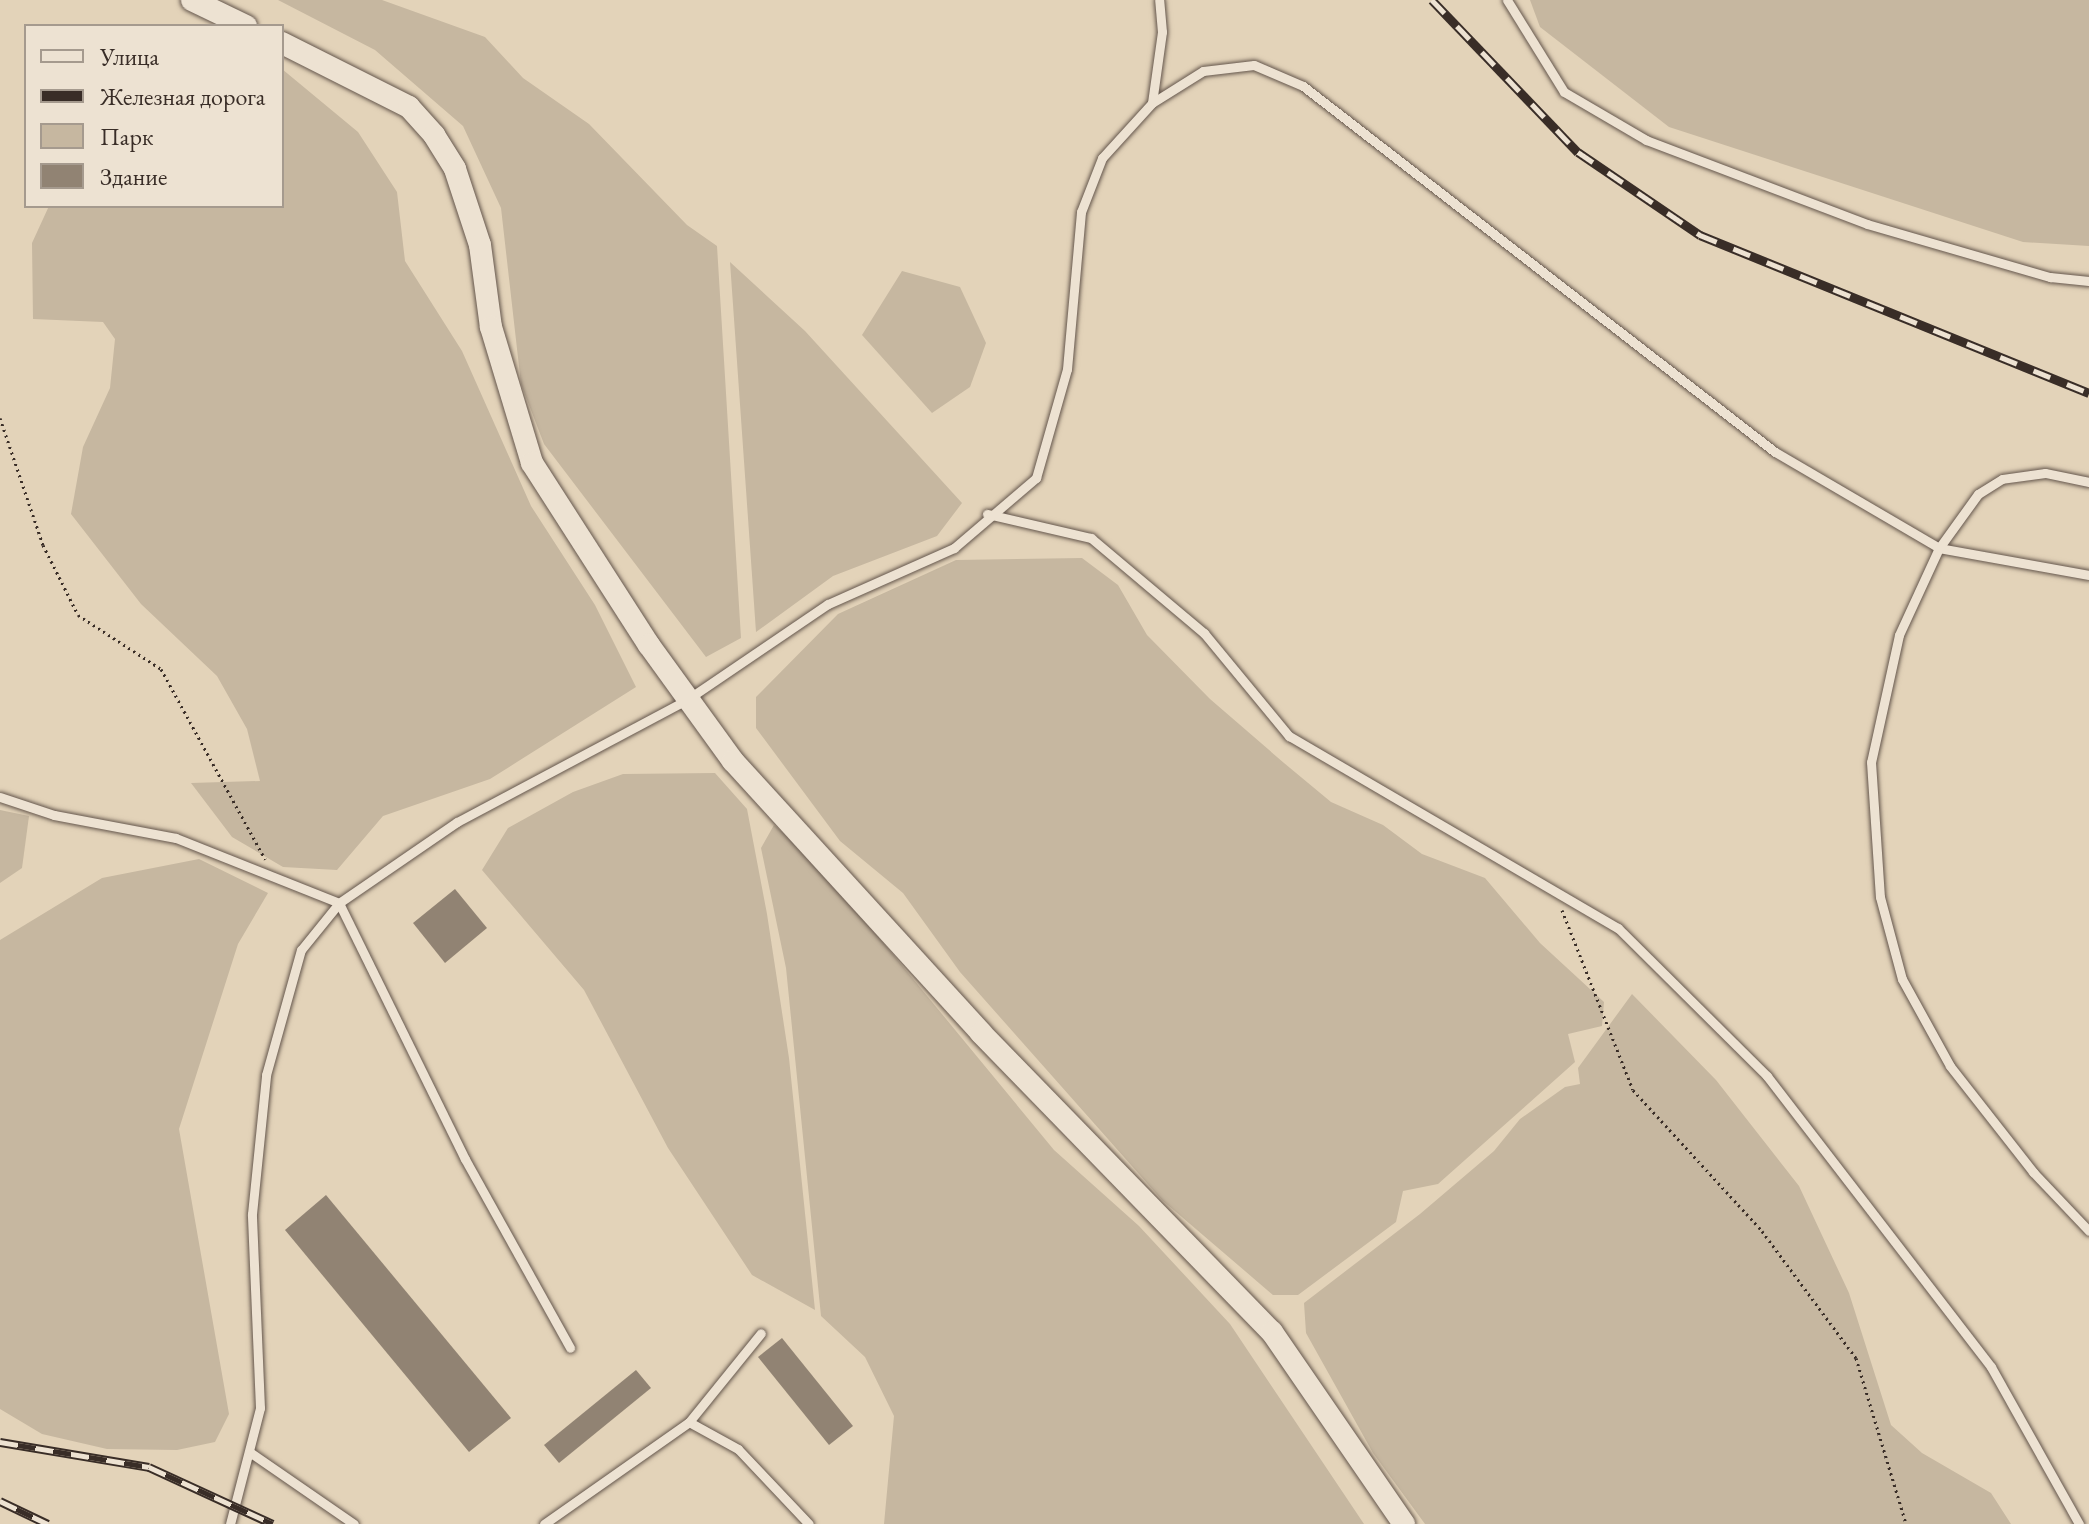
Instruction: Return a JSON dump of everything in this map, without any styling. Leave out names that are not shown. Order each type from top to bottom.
[{"type":"street","points":[[192,0],[242,24]]},
{"type":"street","points":[[284,44],[409,107],[455,169],[480,245],[507,395],[532,463],[688,699],[733,761],[981,1033],[1272,1332],[1404,1524]]},
{"type":"lane","points":[[1152,103],[1162,32],[1159,0]]},
{"type":"lane","points":[[1507,0],[1564,92],[1646,140],[1867,224],[2050,277],[2089,281]]},
{"type":"lane","points":[[230,1524],[251,1453],[260,1408],[252,1214],[266,1075],[301,950],[339,903],[457,822],[688,699],[828,604],[954,548],[987,514],[1036,478],[1067,369],[1081,212],[1102,158],[1152,103],[1203,71],[1254,65],[1303,86],[1775,452],[1939,548],[2089,575]]},
{"type":"lane","points":[[2089,482],[2045,473],[2002,479],[1978,494],[1939,548],[1899,635],[1871,762],[1880,897],[1902,979],[1950,1066],[2033,1172],[2089,1231]]},
{"type":"lane","points":[[987,514],[1091,538],[1204,633],[1289,736],[1618,928],[1767,1076],[1991,1367],[2079,1524]]},
{"type":"lane","points":[[0,797],[54,815],[176,838],[339,903],[465,1159],[570,1348]]},
{"type":"lane","points":[[544,1524],[689,1422],[761,1333]]},
{"type":"lane","points":[[689,1422],[738,1449],[809,1524]]},
{"type":"lane","points":[[251,1453],[354,1524]]},
{"type":"path","points":[[0,418],[43,545],[78,615],[161,669],[198,746],[278,880]]},
{"type":"path","points":[[1557,893],[1573,950],[1633,1090],[1762,1231],[1856,1358],[1906,1524]]},
{"type":"green space","points":[[278,0],[382,0],[485,37],[523,78],[589,124],[687,225],[717,246],[741,638],[706,657],[544,444],[521,384],[501,208],[463,126],[375,50]]},
{"type":"green space","points":[[1530,0],[2089,0],[2089,246],[2023,242],[1669,127],[1540,27]]},
{"type":"green space","points":[[284,71],[358,132],[397,192],[405,261],[462,351],[531,506],[595,605],[636,687],[490,779],[383,816],[337,870],[283,867],[232,837],[191,783],[260,781],[247,729],[217,676],[141,604],[71,514],[83,447],[110,388],[115,339],[103,322],[33,319],[32,243],[48,208],[284,208]]},
{"type":"green space","points":[[730,262],[805,331],[962,503],[937,536],[833,576],[756,632]]},
{"type":"green space","points":[[902,271],[960,287],[986,343],[970,387],[932,413],[862,335]]},
{"type":"green space","points":[[1082,558],[1118,585],[1147,635],[1210,699],[1284,763],[1331,802],[1383,825],[1422,854],[1485,878],[1540,943],[1604,1002],[1602,1026],[1568,1034],[1575,1062],[1438,1184],[1403,1191],[1396,1222],[1298,1295],[1273,1295],[1162,1200],[960,972],[903,893],[840,841],[756,728],[756,697],[838,614],[956,560]]},
{"type":"green space","points":[[715,773],[747,809],[767,914],[789,1058],[815,1310],[752,1275],[668,1148],[584,990],[482,870],[508,828],[573,792],[623,774]]},
{"type":"green space","points":[[0,810],[29,816],[22,868],[0,883]]},
{"type":"green space","points":[[774,825],[820,866],[1054,1150],[1139,1226],[1230,1324],[1364,1524],[884,1524],[894,1416],[865,1357],[821,1316],[786,968],[761,848]]},
{"type":"green space","points":[[199,859],[268,893],[238,944],[179,1129],[229,1414],[215,1442],[177,1450],[107,1449],[42,1434],[0,1409],[0,940],[102,878]]},
{"type":"green space","points":[[1632,994],[1716,1080],[1799,1186],[1849,1293],[1891,1425],[1922,1453],[1991,1493],[2011,1524],[1425,1524],[1373,1453],[1306,1333],[1304,1303],[1420,1214],[1494,1151],[1520,1119],[1565,1087],[1580,1084],[1578,1068]]},
{"type":"building","points":[[455,889],[487,928],[445,963],[413,923]]},
{"type":"building","points":[[326,1195],[511,1418],[469,1452],[285,1230]]},
{"type":"building","points":[[782,1338],[853,1426],[829,1445],[758,1357]]},
{"type":"building","points":[[636,1370],[651,1388],[559,1463],[544,1445]]},
{"type":"railway","points":[[1432,0],[1578,152],[1700,235],[2089,393]]},
{"type":"railway","points":[[0,1442],[149,1467],[273,1524]]},
{"type":"railway","points":[[0,1501],[48,1524]]}]
